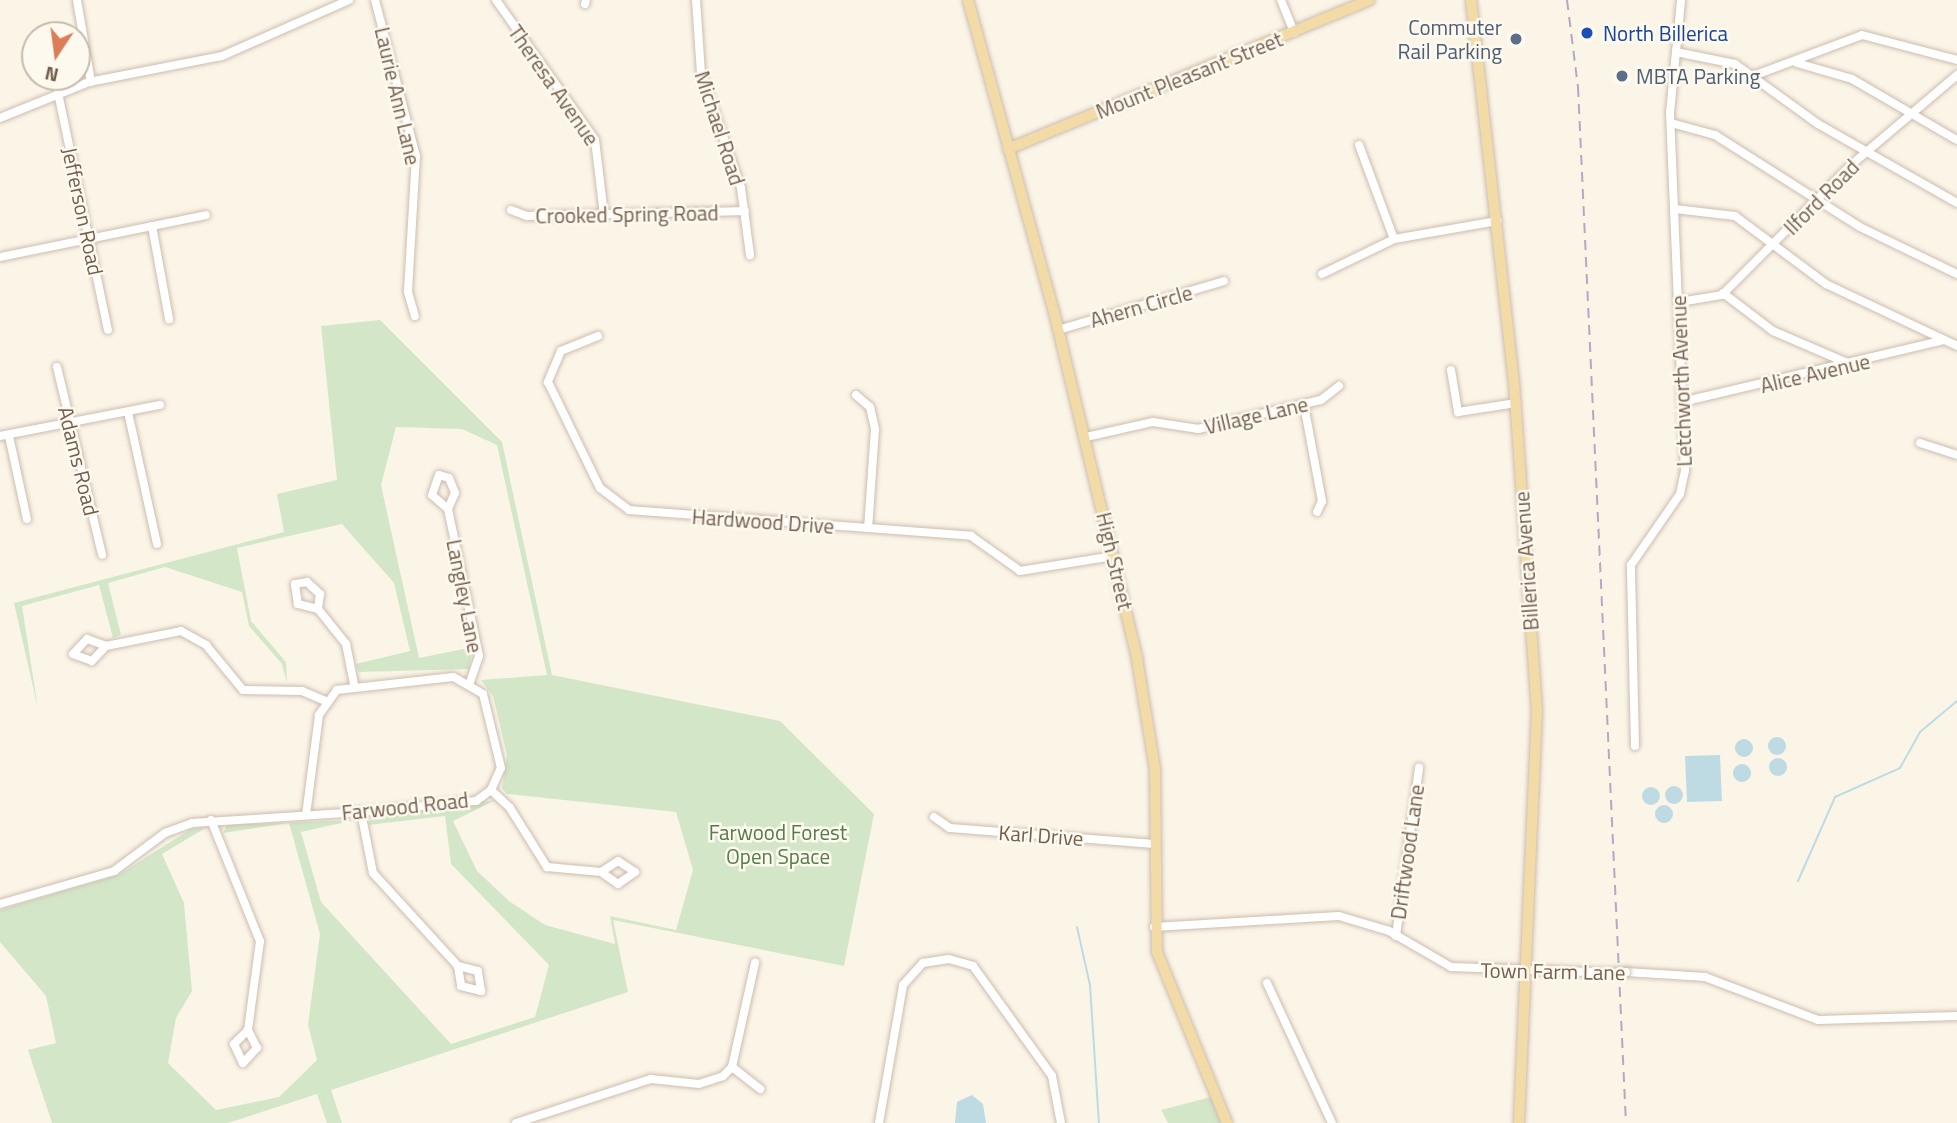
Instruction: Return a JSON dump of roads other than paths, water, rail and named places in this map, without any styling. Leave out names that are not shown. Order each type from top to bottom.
[{"type":"main road","name":"High Street","points":[[968,0],[1086,437],[1152,736],[1154,927],[1162,967],[1227,1123]]},
{"type":"main road","name":"Mount Pleasant Street","points":[[1008,149],[1368,0]]},
{"type":"main road","name":"Billerica Avenue","points":[[1471,0],[1516,403],[1538,773],[1519,1123]]},
{"type":"street","points":[[76,0],[80,21]]},
{"type":"street","points":[[91,82],[222,56],[349,0]]},
{"type":"street","name":"Laurie Ann Lane","points":[[376,0],[416,156],[408,292],[415,316]]},
{"type":"street","name":"Theresa Avenue","points":[[496,0],[595,140],[604,214]]},
{"type":"street","name":"Michael Road","points":[[696,0],[701,73],[745,211],[750,255]]},
{"type":"street","points":[[1281,0],[1294,32]]},
{"type":"street","name":"Letchworth Avenue","points":[[1635,746],[1631,565],[1680,494],[1685,401],[1671,123],[1681,0]]},
{"type":"street","points":[[1753,75],[1796,62],[1858,35],[1957,60]]},
{"type":"street","points":[[1676,52],[1721,58],[1753,75],[1867,152],[1957,203]]},
{"type":"street","points":[[1796,62],[1847,76],[1957,140]]},
{"type":"street","name":"Ilford Road","points":[[1723,293],[1867,152],[1957,75]]},
{"type":"street","points":[[0,118],[64,91]]},
{"type":"street","name":"Jefferson Road","points":[[58,93],[108,330]]},
{"type":"street","points":[[1671,123],[1715,135],[1817,200],[1957,274]]},
{"type":"street","points":[[1359,145],[1394,239]]},
{"type":"street","points":[[1675,209],[1722,212],[1826,284],[1957,346]]},
{"type":"street","name":"Crooked Spring Road","points":[[511,210],[522,216],[745,211]]},
{"type":"street","points":[[0,257],[206,215]]},
{"type":"street","points":[[1322,274],[1394,239],[1497,221]]},
{"type":"street","points":[[152,226],[169,319]]},
{"type":"street","name":"Ahern Circle","points":[[1058,330],[1224,281]]},
{"type":"street","points":[[1680,302],[1723,293],[1773,331],[1852,365]]},
{"type":"street","name":"Hardwood Drive","points":[[598,336],[561,351],[548,382],[600,488],[616,504],[645,513],[971,536],[1020,571],[1114,556]]},
{"type":"street","name":"Alice Avenue","points":[[1685,401],[1852,365],[1944,340]]},
{"type":"street","name":"Adams Road","points":[[57,367],[102,555]]},
{"type":"street","points":[[1451,370],[1458,412],[1516,403]]},
{"type":"street","name":"Village Lane","points":[[1086,437],[1153,422],[1198,429],[1304,405],[1339,386]]},
{"type":"street","points":[[856,395],[870,407],[875,429],[868,528]]},
{"type":"street","points":[[27,519],[4,436],[160,405]]},
{"type":"street","points":[[1304,405],[1322,501],[1317,512]]},
{"type":"street","points":[[128,412],[157,544]]},
{"type":"street","points":[[1920,443],[1957,455]]},
{"type":"street","name":"Langley Lane","points":[[448,509],[478,650],[470,682]]},
{"type":"street","points":[[318,609],[346,644],[354,684]]},
{"type":"street","points":[[106,646],[181,631],[205,645],[243,690],[302,691],[325,701]]},
{"type":"street","points":[[306,815],[306,783],[325,701],[354,684],[447,677],[470,682]]},
{"type":"street","name":"Farwood Road","points":[[0,904],[114,871],[164,832],[211,820],[470,803],[491,790],[500,756],[489,705],[470,682]]},
{"type":"street","name":"Driftwood Lane","points":[[1396,936],[1419,768]]},
{"type":"street","points":[[491,790],[510,808],[543,864],[564,872],[601,873]]},
{"type":"street","points":[[361,812],[373,873],[458,966]]},
{"type":"street","name":"Karl Drive","points":[[934,817],[950,828],[1154,844]]},
{"type":"street","points":[[211,820],[259,931],[248,1030]]},
{"type":"street","name":"Town Farm Lane","points":[[1154,927],[1339,916],[1396,936],[1451,967],[1705,977],[1818,1020],[1957,1016]]},
{"type":"street","points":[[879,1123],[903,985],[923,963],[949,958],[974,966],[1052,1076],[1062,1123]]},
{"type":"street","points":[[516,1123],[651,1079],[713,1081],[732,1067],[755,963]]},
{"type":"street","points":[[1267,984],[1332,1123]]},
{"type":"street","points":[[732,1067],[760,1089]]},
{"type":"water","points":[[1777,737],[1785,742],[1786,746],[1781,754],[1777,755],[1769,750],[1768,746],[1773,738]]},
{"type":"water","points":[[1740,739],[1748,739],[1753,748],[1751,755],[1740,757],[1735,752],[1735,744]]},
{"type":"water","points":[[1720,755],[1722,801],[1687,802],[1685,756]]},
{"type":"water","points":[[1778,758],[1786,763],[1787,767],[1782,775],[1778,776],[1770,771],[1769,767],[1774,759]]},
{"type":"water","points":[[1742,764],[1749,766],[1749,780],[1742,782],[1735,780],[1733,773],[1735,766]]},
{"type":"water","points":[[1674,786],[1681,788],[1681,802],[1674,804],[1667,802],[1665,795],[1667,788]]},
{"type":"water","points":[[1651,787],[1659,792],[1660,796],[1655,804],[1651,805],[1643,800],[1642,796],[1647,788]]},
{"type":"water","points":[[1664,805],[1671,807],[1671,821],[1664,823],[1657,821],[1655,814],[1657,807]]},
{"type":"water","points":[[972,1095],[983,1104],[986,1123],[955,1123],[957,1102]]},
{"type":"waterway","points":[[1798,881],[1835,797],[1900,768],[1920,732],[1957,701]]},
{"type":"waterway","points":[[1077,927],[1090,985],[1099,1123]]},
{"type":"railway","points":[[1567,0],[1578,87],[1626,1123]]},
{"type":"place","name":"North Billerica","points":[[1587,33]]},
{"type":"place","name":"Commuter Rail Parking","points":[[1516,39]]},
{"type":"place","name":"MBTA Parking","points":[[1622,76]]},
{"type":"park label","name":"Farwood Forest Open Space","points":[[778,844]]}]
